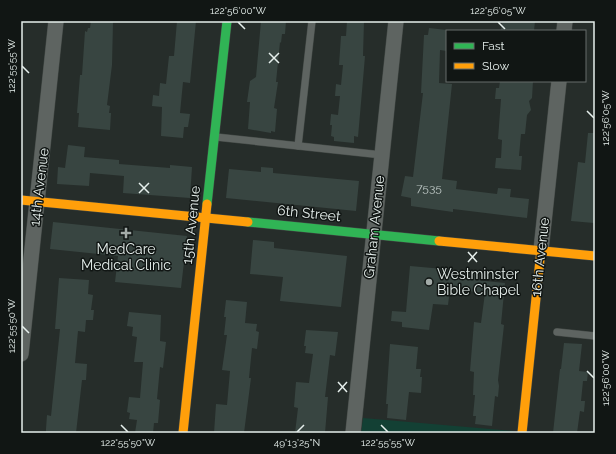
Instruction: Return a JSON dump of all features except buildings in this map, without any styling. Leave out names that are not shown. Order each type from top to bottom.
[{"type":"street","name":"14th Avenue","points":[[21,354],[56,21]]},
{"type":"street","name":"15th Avenue","points":[[183,433],[216,137],[227,21]]},
{"type":"street","name":"Graham Avenue","points":[[353,433],[396,21]]},
{"type":"street","name":"16th Avenue","points":[[522,433],[559,82]]},
{"type":"street","name":"6th Street","points":[[21,200],[374,233],[595,256]]},
{"type":"lane","points":[[298,146],[312,21]]},
{"type":"lane","points":[[216,137],[382,155]]},
{"type":"lane","points":[[557,332],[595,336]]},
{"type":"green space","points":[[363,418],[513,431],[513,433],[361,433]]},
{"type":"traffic: fast","points":[[207,204],[227,21]]},
{"type":"traffic: fast","points":[[248,222],[439,241]]},
{"type":"traffic: slow","points":[[21,200],[248,222]]},
{"type":"traffic: slow","points":[[183,433],[207,204]]},
{"type":"traffic: slow","points":[[439,241],[595,256]]},
{"type":"traffic: slow","points":[[522,433],[541,250]]},
{"type":"place","name":"MedCare Medical Clinic","points":[[126,233]]},
{"type":"place","name":"Westminster Bible Chapel","points":[[429,282]]}]
